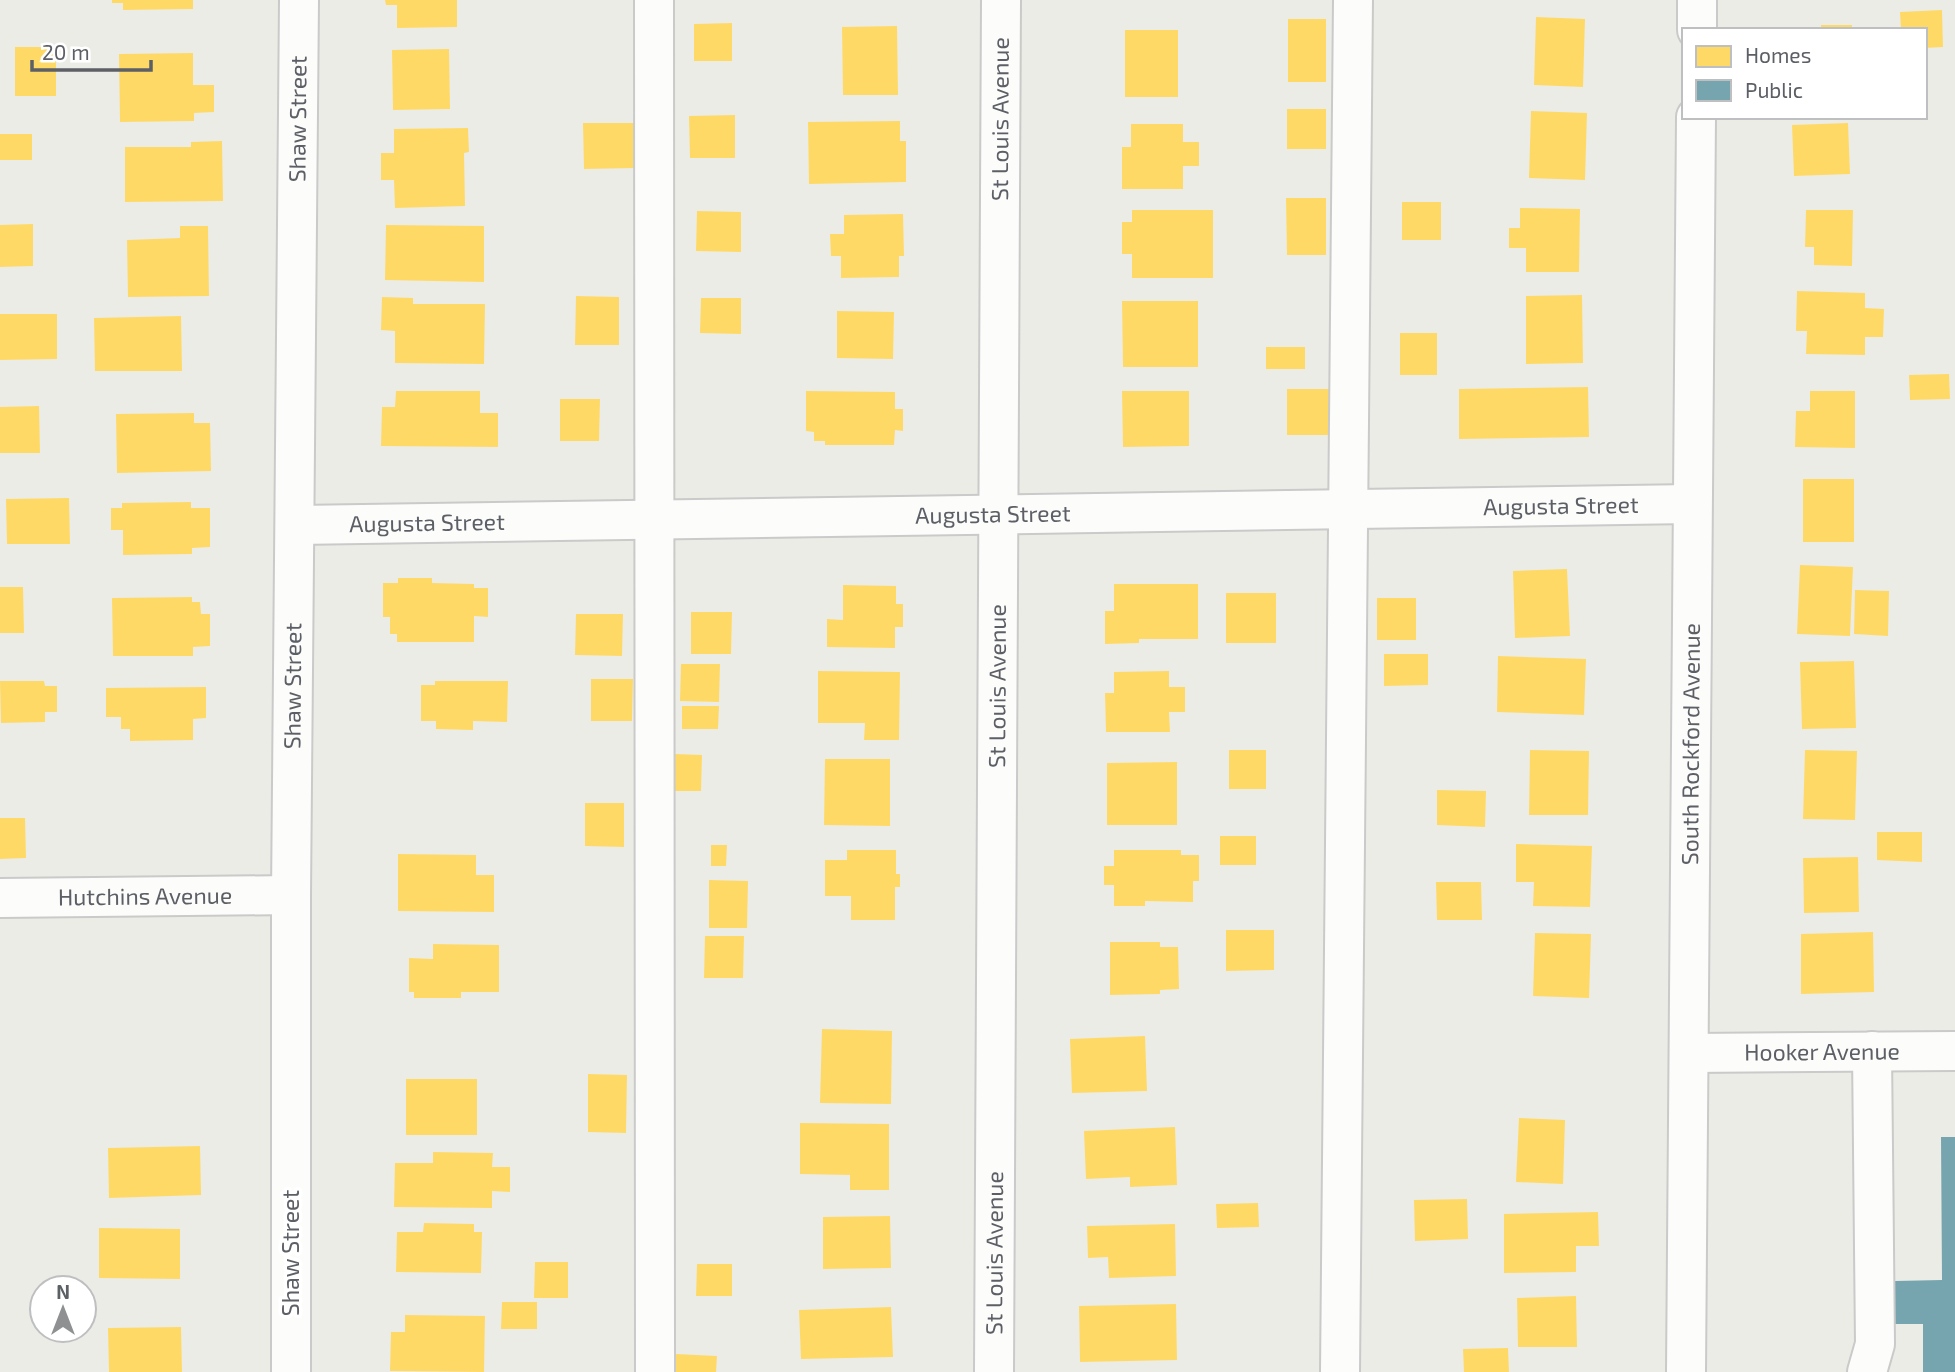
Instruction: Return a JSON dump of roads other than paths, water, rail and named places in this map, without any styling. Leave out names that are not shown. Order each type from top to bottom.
[{"type":"street","name":"Shaw Street","points":[[291,1372],[291,895],[297,525],[299,0]]},
{"type":"street","points":[[654,0],[655,1372]]},
{"type":"street","name":"St Louis Avenue","points":[[994,1372],[1001,0]]},
{"type":"street","points":[[1340,1372],[1353,0]]},
{"type":"street","points":[[1697,0],[1697,28]]},
{"type":"street","name":"South Rockford Avenue","points":[[1686,1372],[1691,1053],[1696,119]]},
{"type":"street","name":"Augusta Street","points":[[297,525],[1692,505]]},
{"type":"street","name":"Hutchins Avenue","points":[[0,898],[291,895]]},
{"type":"street","points":[[1867,1372],[1875,1344],[1872,1051]]},
{"type":"street","name":"Hooker Avenue","points":[[1691,1053],[1955,1051]]}]
